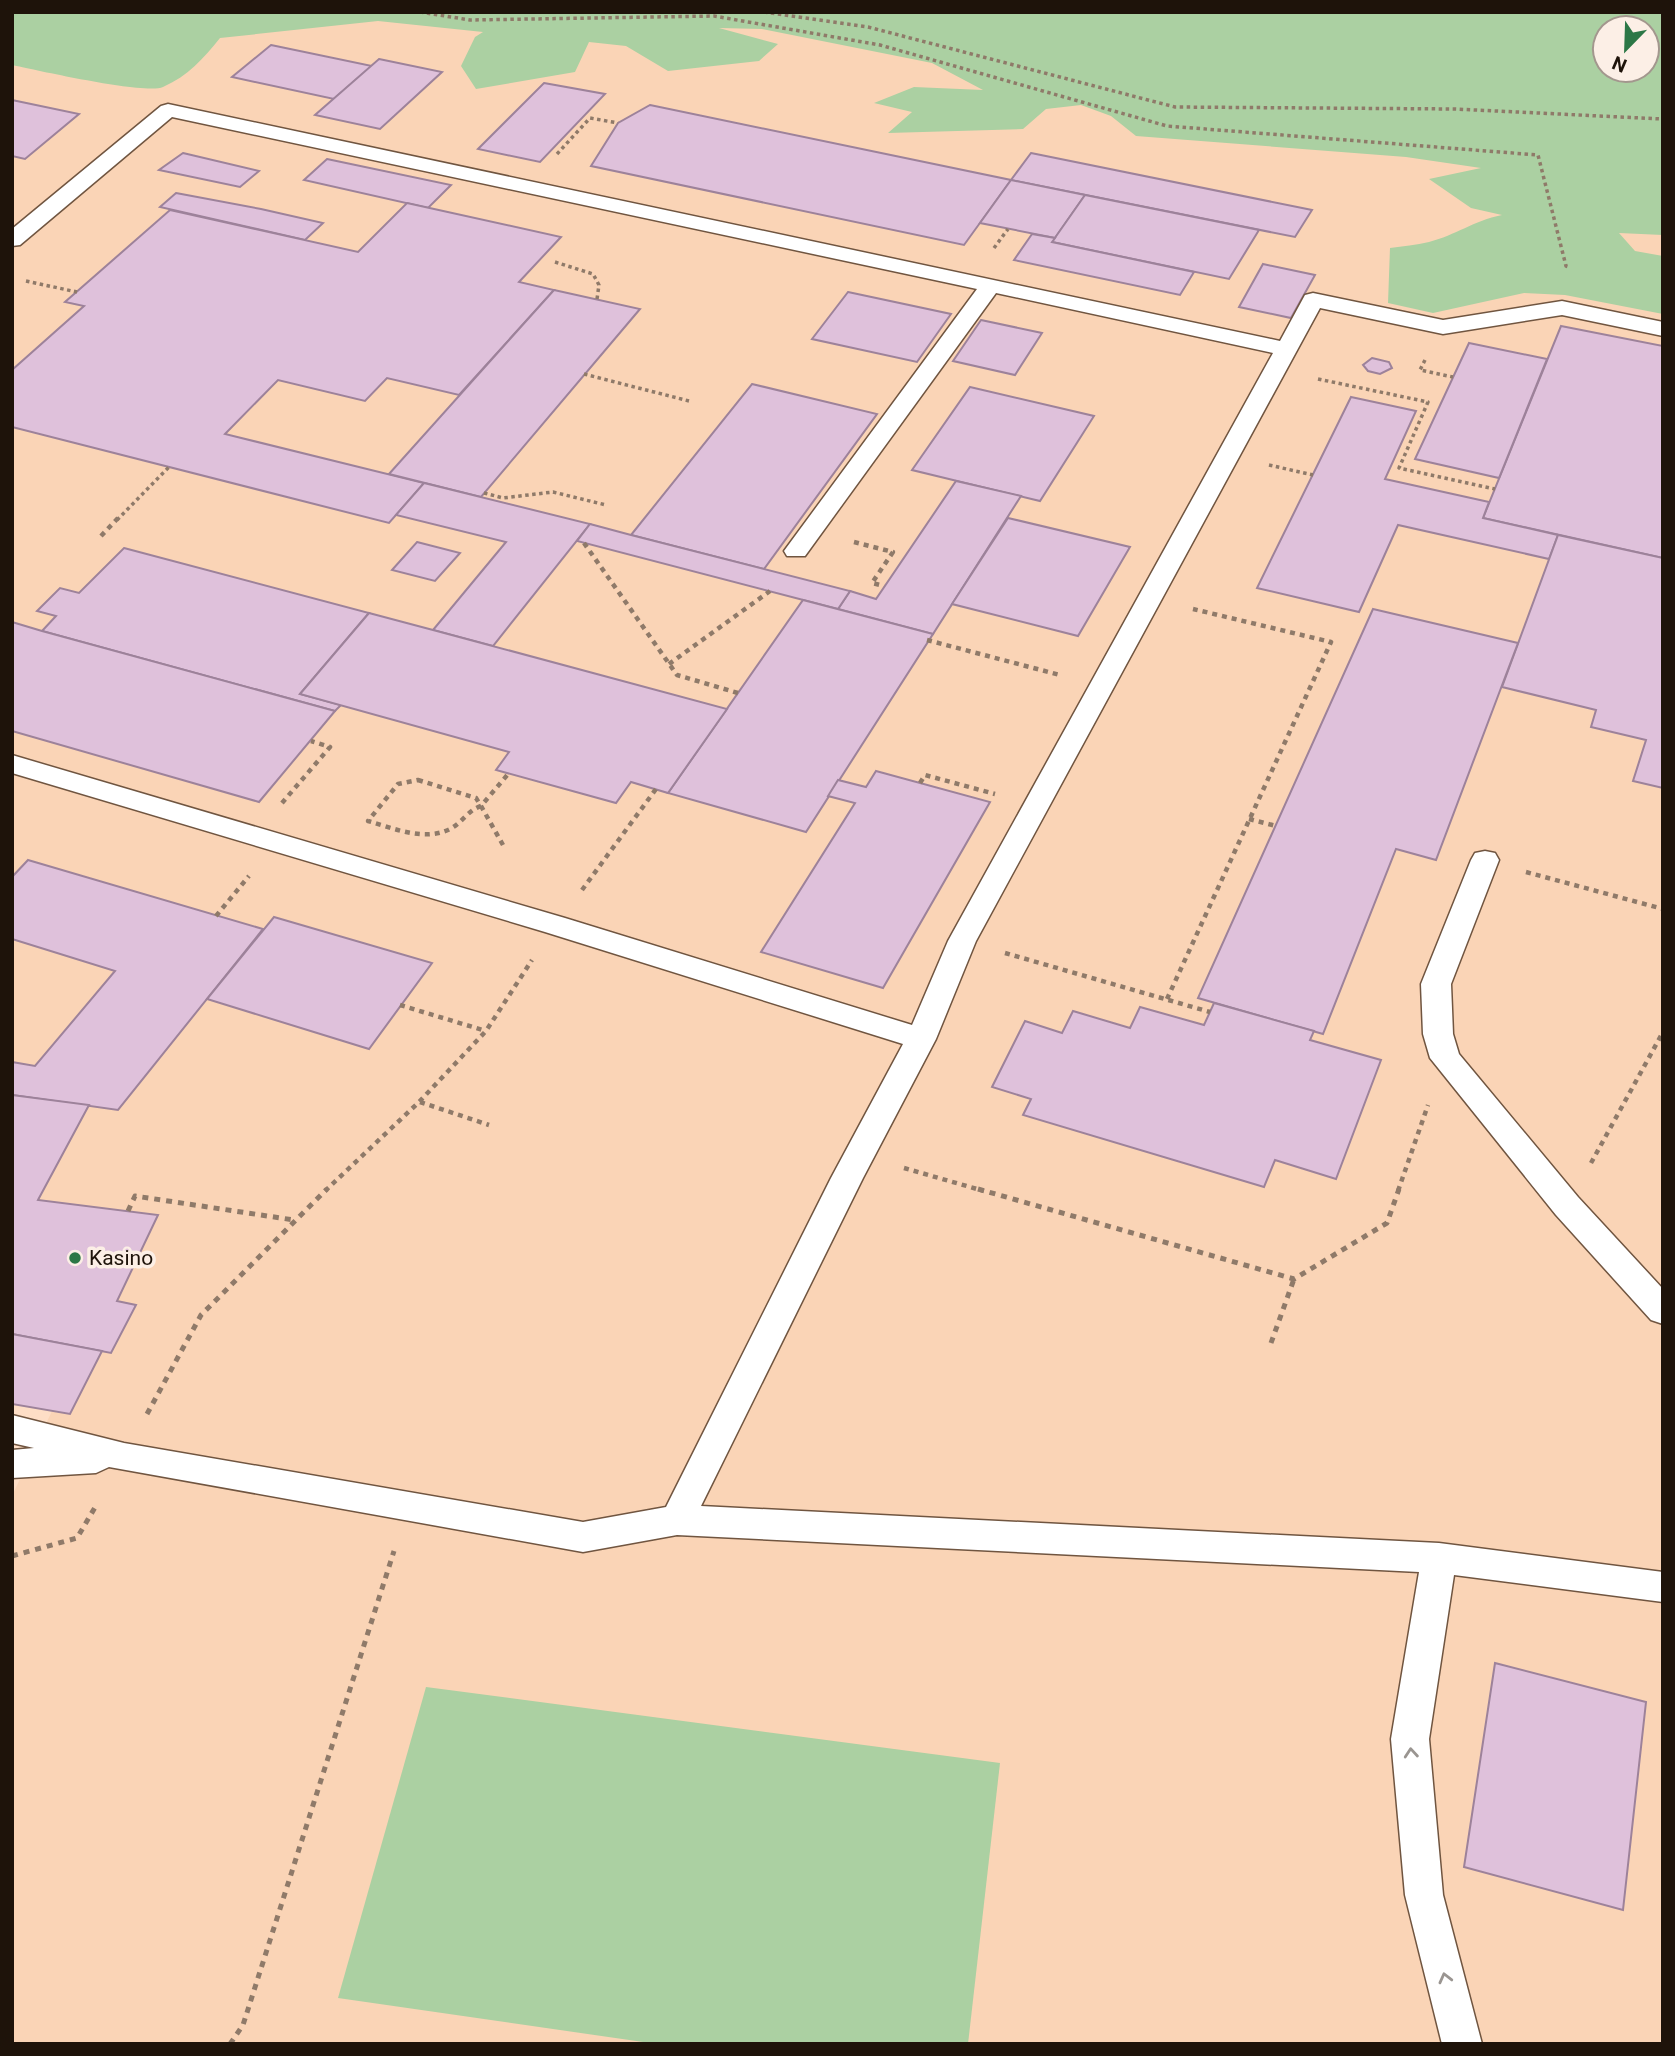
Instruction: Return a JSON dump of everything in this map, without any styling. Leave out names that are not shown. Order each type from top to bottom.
[{"type":"lane","points":[[12,240],[168,110],[990,285],[1281,359]]},
{"type":"lane","points":[[796,551],[990,285]]},
{"type":"lane","points":[[677,1520],[859,1155],[921,1039],[962,941],[1313,300],[1443,327],[1562,308],[1663,329]]},
{"type":"lane","points":[[12,764],[555,925],[921,1039]]},
{"type":"lane","points":[[1485,860],[1436,984],[1438,1034],[1445,1058],[1567,1206],[1663,1311]]},
{"type":"lane","points":[[12,1429],[124,1457],[583,1537],[677,1520],[1439,1558],[1663,1587]]},
{"type":"lane","points":[[12,1464],[124,1457]]},
{"type":"lane","points":[[1439,1558],[1410,1740],[1424,1895],[1462,2044]]},
{"type":"path","points":[[420,12],[470,20],[714,16],[880,46],[1167,126],[1538,155],[1566,267],[1578,269]]},
{"type":"path","points":[[764,12],[868,27],[1175,107],[1454,109],[1663,119]]},
{"type":"path","points":[[527,185],[590,118],[618,122]]},
{"type":"path","points":[[555,262],[578,267],[593,274],[599,285],[597,299]]},
{"type":"path","points":[[26,281],[77,292]]},
{"type":"path","points":[[1281,359],[1428,402],[1399,468],[1495,489]]},
{"type":"path","points":[[584,374],[689,401]]},
{"type":"path","points":[[101,536],[169,467]]},
{"type":"path","points":[[484,493],[503,498],[553,492],[606,505]]},
{"type":"path","points":[[811,532],[893,552],[872,583],[884,586]]},
{"type":"path","points":[[584,543],[677,675],[738,692]]},
{"type":"path","points":[[669,664],[769,591]]},
{"type":"path","points":[[1150,598],[1331,642],[1167,999]]},
{"type":"path","points":[[927,640],[1101,686]]},
{"type":"path","points":[[255,836],[330,747],[311,741]]},
{"type":"path","points":[[503,845],[481,806],[476,798],[418,780],[398,784],[369,821],[424,836],[458,824],[470,809],[481,806],[509,773]]},
{"type":"path","points":[[920,783],[925,775],[1036,805]]},
{"type":"path","points":[[12,1556],[77,1538],[201,1315],[419,1102],[486,1031],[555,925],[656,789]]},
{"type":"path","points":[[1249,820],[1276,826]]},
{"type":"path","points":[[1485,860],[1663,909]]},
{"type":"path","points":[[962,941],[1210,1012]]},
{"type":"path","points":[[400,1005],[486,1031]]},
{"type":"path","points":[[1567,1206],[1663,1032]]},
{"type":"path","points":[[1271,1343],[1294,1279],[1387,1223],[1445,1058]]},
{"type":"path","points":[[419,1102],[489,1125]]},
{"type":"path","points":[[859,1155],[1294,1279]]},
{"type":"path","points":[[128,1211],[135,1196],[295,1221]]},
{"type":"path","points":[[230,2044],[243,2025],[407,1508]]},
{"type":"shaded area","points":[[12,12],[712,13],[1663,158],[1663,2044],[12,2044],[12,1496],[52,1411],[12,1404]]},
{"type":"green space","points":[[12,12],[1663,12],[1663,235],[1619,233],[1635,251],[1663,256],[1663,314],[1565,295],[1524,293],[1433,313],[1388,303],[1390,248],[1429,242],[1502,215],[1471,208],[1429,179],[1481,168],[1406,157],[1136,136],[1111,116],[1081,105],[1046,109],[1023,129],[888,133],[912,112],[874,103],[914,87],[983,90],[932,63],[762,29],[719,28],[778,44],[759,61],[668,71],[626,46],[589,42],[575,72],[476,89],[461,66],[475,37],[483,32],[378,21],[220,38],[188,72],[163,87],[136,88],[12,65]]},
{"type":"green space","points":[[426,1687],[1000,1763],[968,2044],[657,2044],[338,1998]]},
{"type":"building","points":[[271,45],[372,66],[334,99],[232,77]]},
{"type":"building","points":[[379,59],[442,72],[380,129],[315,115]]},
{"type":"building","points":[[544,83],[605,94],[540,162],[478,149]]},
{"type":"building","points":[[12,100],[79,114],[25,159],[12,156]]},
{"type":"building","points":[[650,105],[1011,180],[964,245],[591,166],[618,123]]},
{"type":"building","points":[[183,153],[259,171],[240,187],[159,170]]},
{"type":"building","points":[[1031,153],[1312,210],[1295,237],[1011,180]]},
{"type":"building","points":[[327,159],[451,185],[428,208],[304,180]]},
{"type":"building","points":[[1011,180],[1085,195],[1055,238],[980,223]]},
{"type":"building","points":[[176,193],[323,223],[305,240],[160,207]]},
{"type":"building","points":[[1085,195],[1259,230],[1229,279],[1052,242]]},
{"type":"building","points":[[407,203],[561,237],[519,282],[554,290],[459,395],[387,378],[365,401],[278,380],[225,434],[424,483],[389,523],[12,427],[12,370],[84,306],[65,302],[170,210],[358,252]]},
{"type":"building","points":[[1032,234],[1055,238],[1052,242],[1194,272],[1180,295],[1014,260]]},
{"type":"building","points":[[1263,264],[1315,275],[1291,318],[1239,307]]},
{"type":"building","points":[[554,290],[640,309],[481,497],[389,474]]},
{"type":"building","points":[[848,292],[951,314],[917,362],[812,339]]},
{"type":"building","points":[[981,320],[1042,333],[1015,375],[953,361]]},
{"type":"building","points":[[1561,326],[1663,346],[1663,558],[1483,518]]},
{"type":"building","points":[[1469,343],[1547,359],[1499,478],[1415,459]]},
{"type":"building","points":[[1372,358],[1389,362],[1392,368],[1380,374],[1368,371],[1363,365]]},
{"type":"building","points":[[752,384],[877,414],[764,569],[631,535]]},
{"type":"building","points":[[970,387],[1094,416],[1040,501],[912,470]]},
{"type":"building","points":[[1351,397],[1416,411],[1385,479],[1489,502],[1483,518],[1558,535],[1549,559],[1398,525],[1359,612],[1257,588]]},
{"type":"building","points":[[956,481],[1021,496],[933,634],[838,609],[850,591],[876,599]]},
{"type":"building","points":[[424,483],[590,524],[493,646],[433,630],[506,542],[396,515]]},
{"type":"building","points":[[1008,518],[1130,547],[1078,636],[952,604]]},
{"type":"building","points":[[590,524],[850,591],[838,609],[577,541]]},
{"type":"building","points":[[1558,535],[1663,558],[1663,788],[1633,781],[1646,740],[1591,727],[1596,710],[1502,687]]},
{"type":"building","points":[[417,542],[460,553],[435,581],[392,570]]},
{"type":"building","points":[[124,548],[369,613],[300,694],[341,705],[335,711],[42,631],[56,616],[37,611],[60,588],[79,593]]},
{"type":"building","points":[[803,600],[933,634],[806,832],[668,793]]},
{"type":"building","points":[[1373,609],[1518,643],[1436,860],[1396,849],[1323,1034],[1198,998]]},
{"type":"building","points":[[369,613],[727,709],[668,793],[631,782],[616,803],[496,770],[509,752],[300,694]]},
{"type":"building","points":[[12,622],[335,711],[259,802],[12,731]]},
{"type":"building","points":[[876,771],[990,802],[883,988],[761,952],[855,803],[828,796],[838,780],[866,787]]},
{"type":"building","points":[[28,860],[263,929],[118,1110],[12,1095],[12,1062],[35,1066],[115,971],[12,939],[12,877]]},
{"type":"building","points":[[274,917],[432,963],[369,1049],[207,999]]},
{"type":"building","points":[[1214,1003],[1314,1031],[1310,1040],[1381,1060],[1336,1179],[1275,1160],[1264,1187],[1023,1115],[1031,1099],[992,1087],[1025,1021],[1062,1033],[1073,1011],[1130,1028],[1140,1007],[1204,1025]]},
{"type":"building","name":"Kasino","points":[[12,1095],[89,1105],[38,1200],[158,1215],[117,1301],[136,1305],[111,1353],[12,1334]]},
{"type":"building","points":[[12,1334],[102,1351],[70,1414],[12,1404]]},
{"type":"building","points":[[1495,1663],[1646,1702],[1623,1910],[1464,1867]]},
{"type":"place","name":"Kasino","points":[[75,1258]]}]
